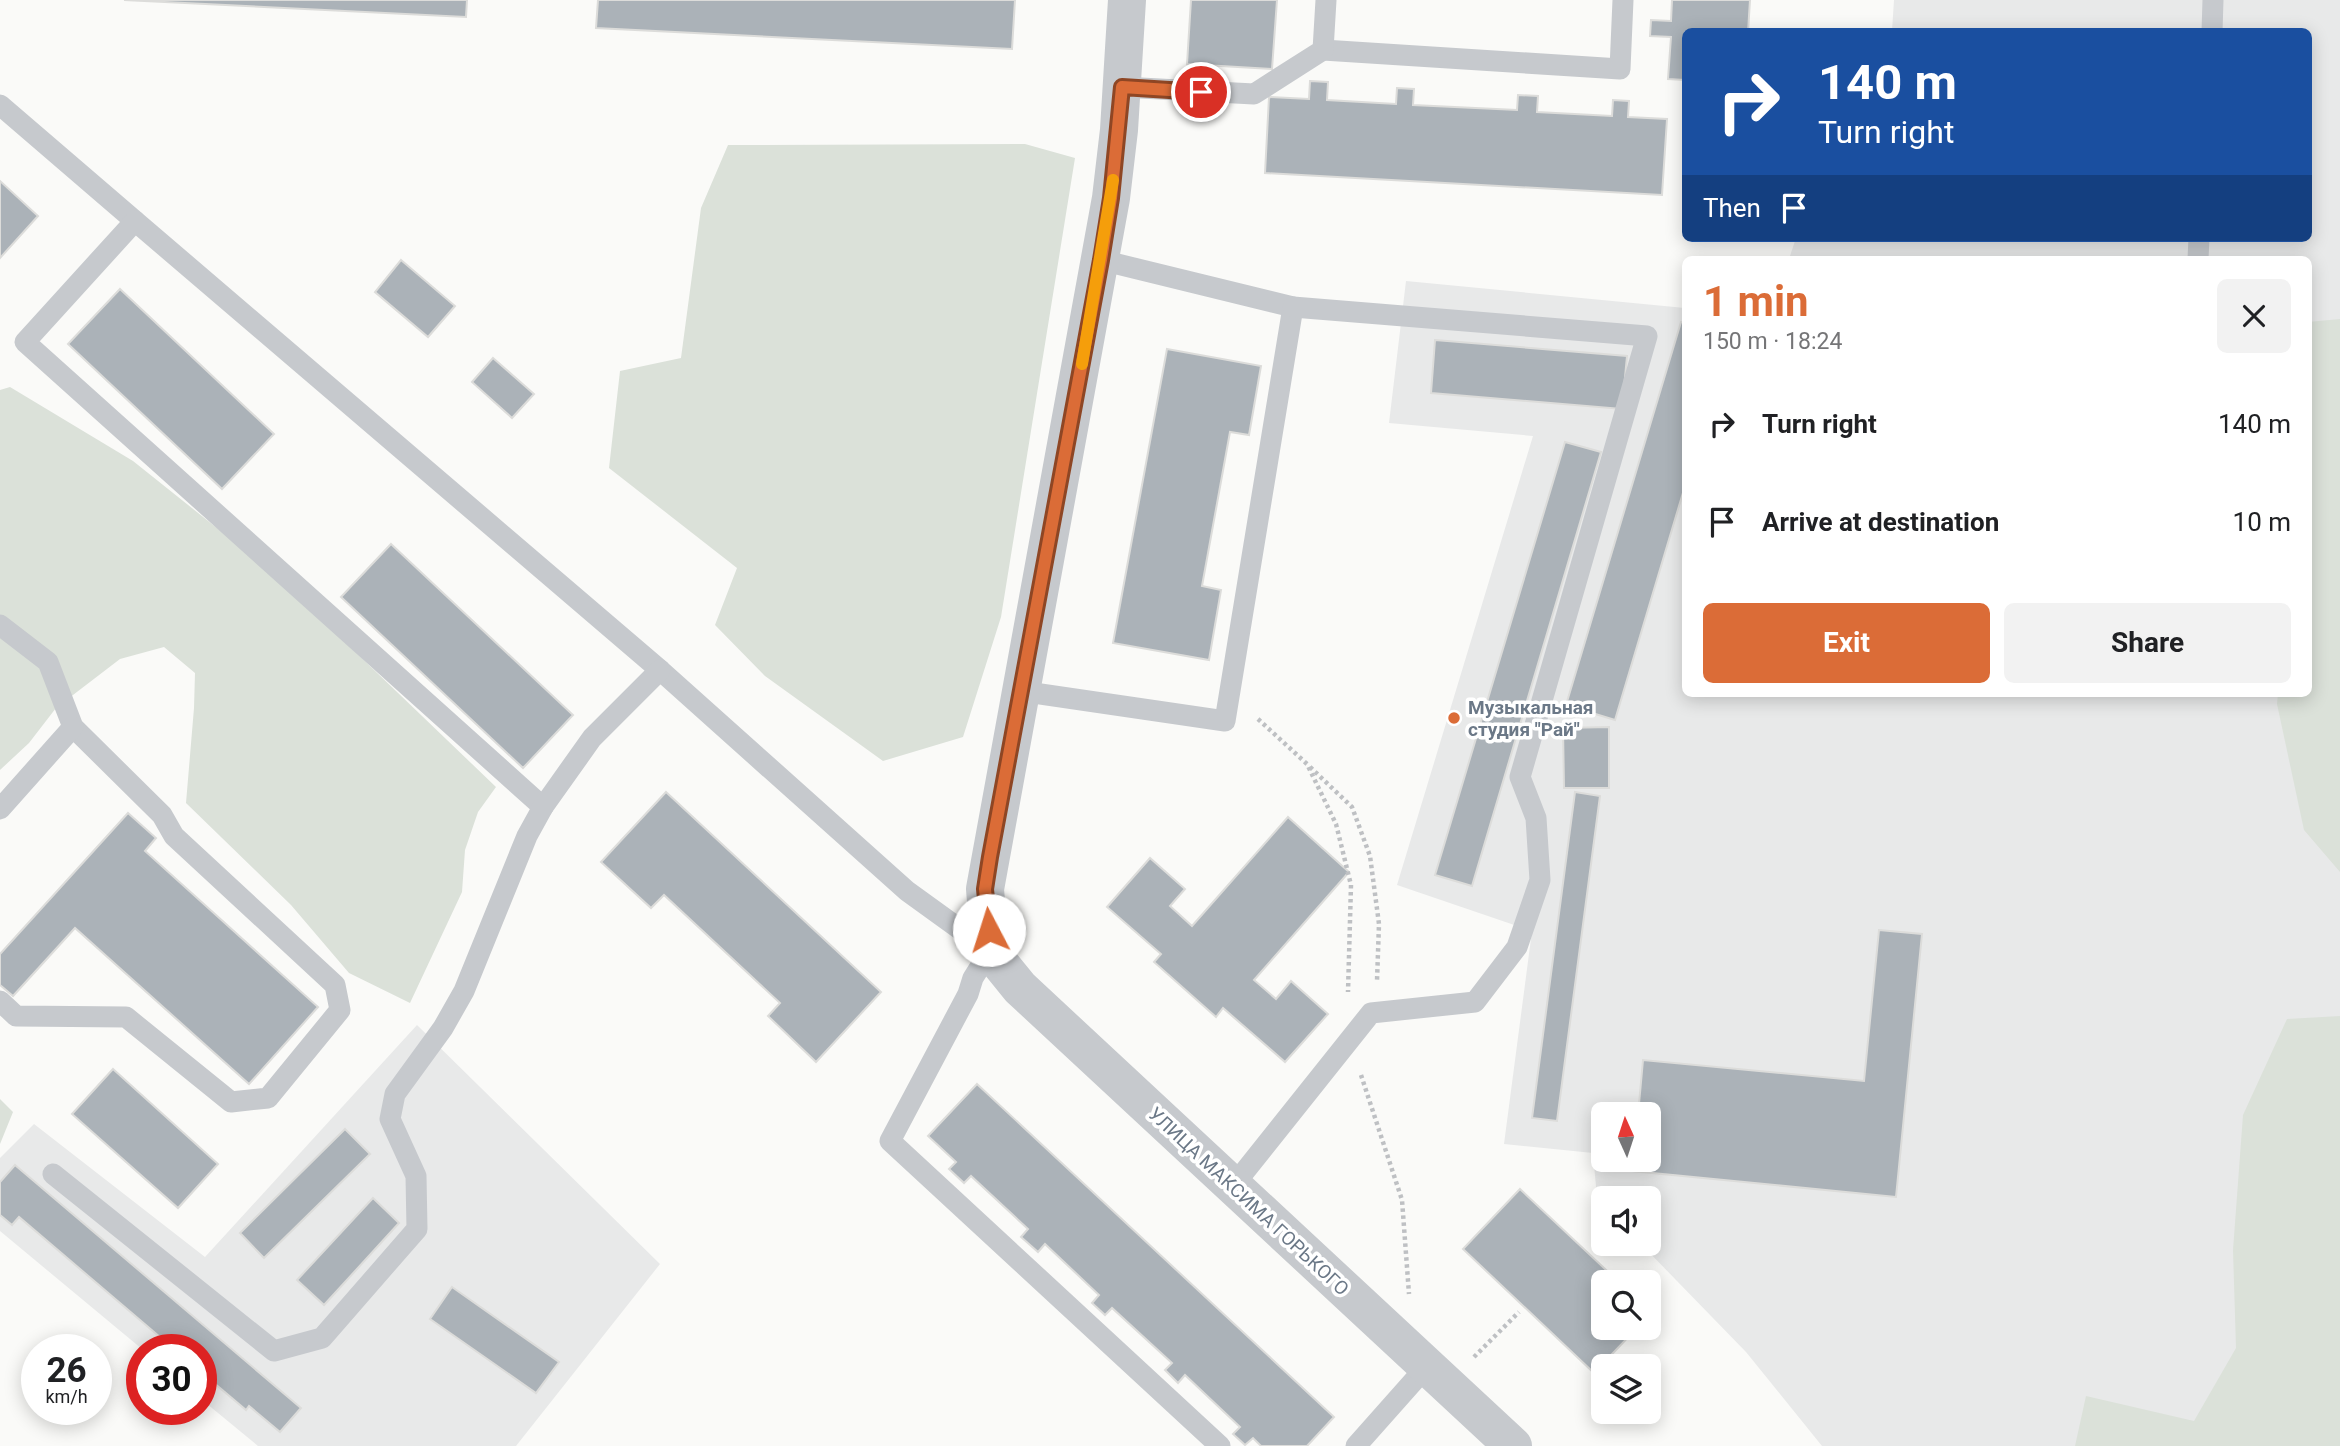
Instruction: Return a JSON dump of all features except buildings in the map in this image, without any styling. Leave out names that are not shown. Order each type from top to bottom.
[{"type":"street","points":[[990,951],[985,889],[1111,198],[1127,0]]},
{"type":"street","name":"УЛИЦА МАКСИМА ГОРЬКОГО","points":[[990,951],[1020,988],[1513,1446]]},
{"type":"lane","points":[[1323,50],[1326,0]]},
{"type":"lane","points":[[1122,87],[1254,94],[1323,50],[1620,69],[1623,0]]},
{"type":"lane","points":[[2212,28],[2213,0]]},
{"type":"lane","points":[[0,105],[660,670],[907,891],[990,951],[973,978],[968,994],[890,1141],[1220,1446]]},
{"type":"lane","points":[[135,221],[25,342],[543,807]]},
{"type":"lane","points":[[1101,260],[1293,307],[1647,336],[1520,778],[1536,818],[1540,880],[1517,947],[1475,1002],[1371,1013],[1233,1186]]},
{"type":"lane","points":[[1020,691],[1225,720],[1293,307]]},
{"type":"lane","points":[[0,625],[48,662],[73,727],[162,815],[174,836],[335,985],[341,1010],[268,1098],[231,1102],[126,1017],[16,1016],[0,1001]]},
{"type":"lane","points":[[53,1174],[274,1351],[322,1338],[417,1229],[416,1176],[390,1119],[395,1094],[443,1028],[464,991],[527,836],[543,807],[592,738],[660,670]]},
{"type":"lane","points":[[0,809],[73,727]]},
{"type":"lane","points":[[1356,1446],[1436,1375]]},
{"type":"path","points":[[1307,764],[1352,807],[1370,856],[1379,924],[1377,980],[1371,1013]]},
{"type":"path","points":[[1436,1375],[1519,1312]]},
{"type":"shaded area","points":[[1894,0],[2340,0],[2340,1446],[1822,1446],[1746,1352],[1653,1256],[1661,1256],[1661,1186],[1596,1186],[1595,1172],[1661,1172],[1661,1102],[1591,1102],[1591,1153],[1504,1144],[1532,931],[1397,885],[1533,436],[1389,423],[1406,281],[1682,308],[1682,697],[2312,697],[2312,256],[1790,256],[1795,242],[2312,242],[2312,28],[1892,28]]},
{"type":"shaded area","points":[[1025,144],[1075,158],[1001,617],[963,737],[883,761],[765,676],[715,625],[737,568],[609,468],[620,371],[681,358],[701,208],[728,145]]},
{"type":"shaded area","points":[[2340,319],[2340,872],[2304,830],[2277,704],[2278,697],[2312,697],[2312,322]]},
{"type":"shaded area","points":[[10,387],[133,461],[272,572],[496,787],[478,812],[465,850],[462,892],[410,1003],[349,973],[291,905],[186,803],[195,673],[164,647],[120,659],[56,708],[29,743],[0,770],[0,390]]},
{"type":"shaded area","points":[[2340,1016],[2340,1446],[2075,1446],[2086,1396],[2194,1421],[2236,1348],[2233,1250],[2243,1115],[2287,1019]]},
{"type":"shaded area","points":[[417,1025],[660,1264],[516,1446],[258,1446],[217,1412],[217,1334],[126,1336],[0,1231],[0,1158],[34,1124],[205,1257]]},
{"type":"shaded area","points":[[0,1099],[13,1112],[0,1144]]},
{"type":"slow traffic","points":[[1082,364],[1113,180]]},
{"type":"place","name":"Музыкальная студия \"Рай\"","points":[[1454,718]]},
{"type":"route","points":[[989,930],[985,889],[990,857],[1101,260],[1111,198],[1122,87],[1201,92]]}]
